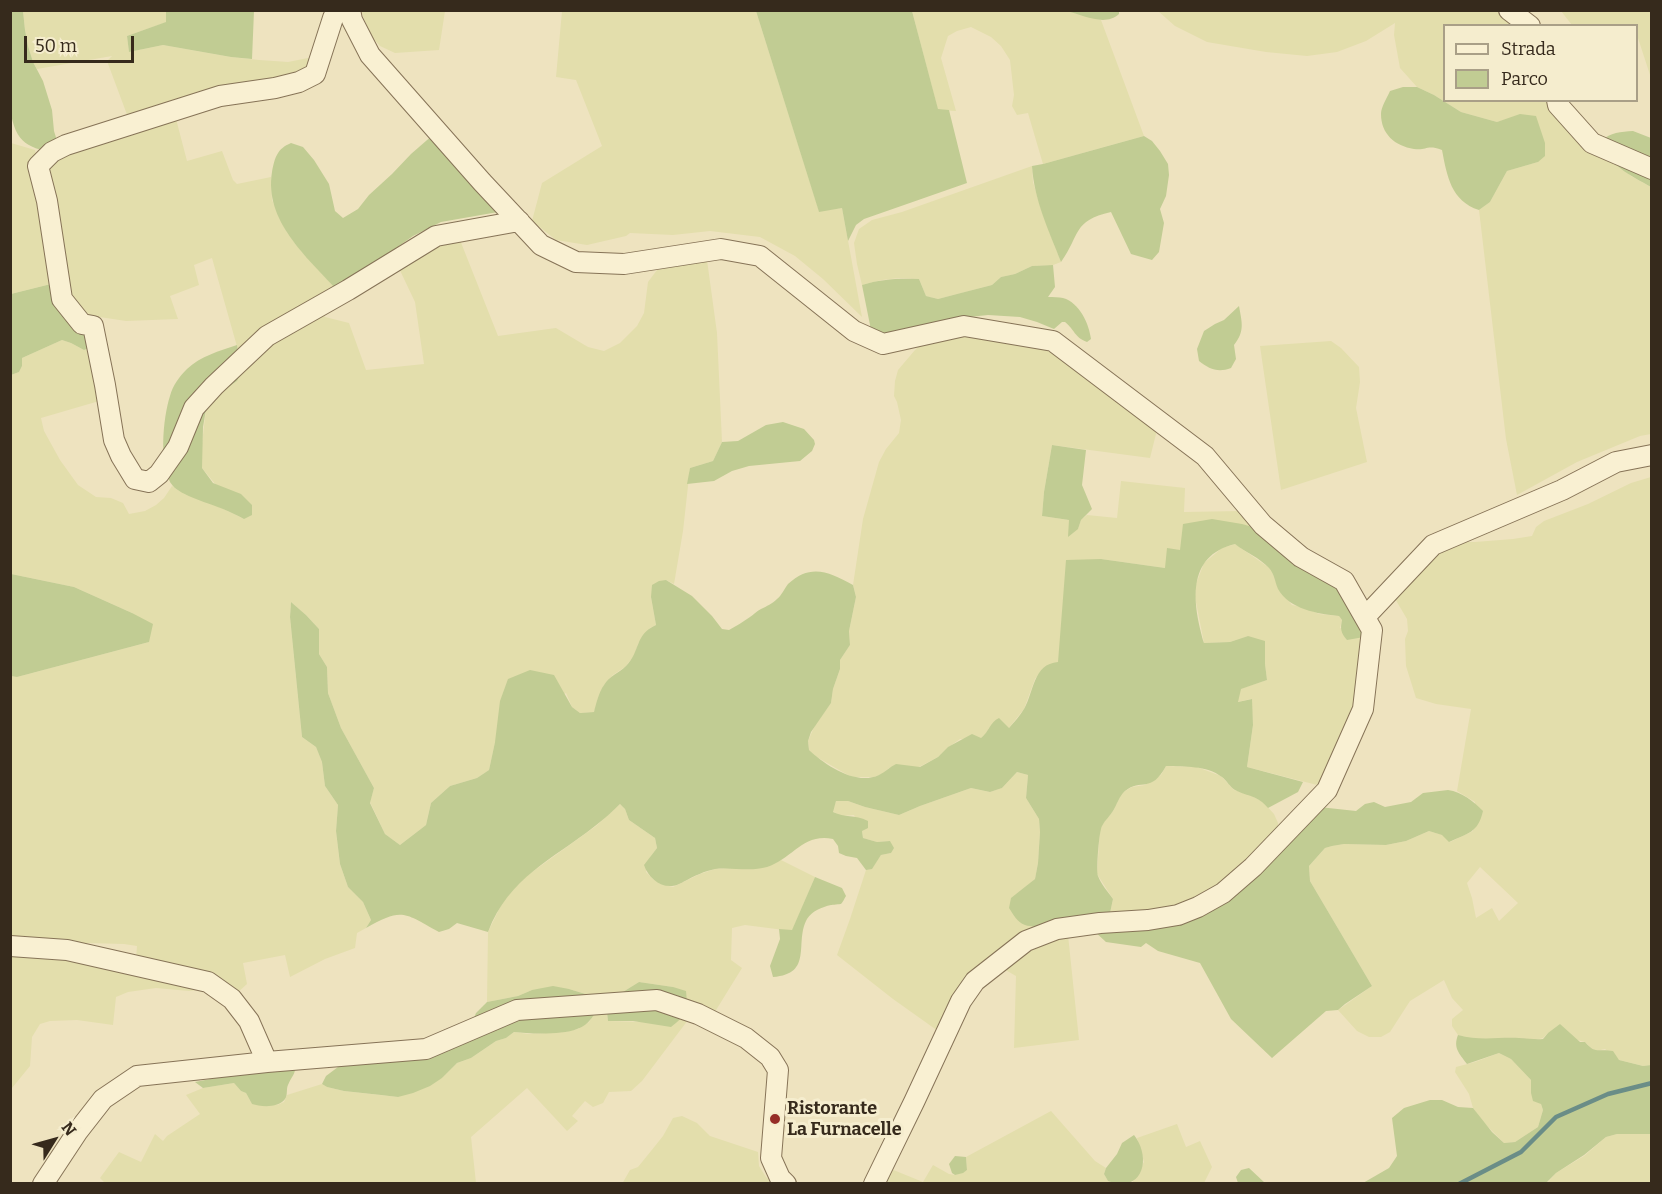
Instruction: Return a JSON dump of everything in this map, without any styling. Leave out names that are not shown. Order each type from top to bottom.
[{"type":"street","points":[[337,10],[315,74],[298,82],[275,88],[220,96],[66,145],[52,152],[38,166],[47,201],[62,299],[81,324],[93,326],[114,440],[135,479],[149,482],[159,474],[178,447],[194,408],[267,336],[436,236],[519,221]]},
{"type":"street","points":[[350,10],[352,20],[370,55],[541,245],[576,262],[624,264],[721,249],[760,256],[854,331],[883,344],[964,326],[1053,341],[1205,456],[1263,525],[1301,557],[1344,581],[1372,630],[1363,709],[1326,790],[1253,867],[1223,893],[1198,907],[1178,915],[1148,920],[1057,929],[1026,941],[975,981],[960,1001],[874,1184]]},
{"type":"street","points":[[1509,10],[1527,24]]},
{"type":"street","points":[[1557,102],[1592,142],[1652,169]]},
{"type":"street","points":[[1365,616],[1433,545],[1562,490],[1616,462],[1652,455]]},
{"type":"street","points":[[10,946],[67,950],[208,982],[232,999],[249,1021],[267,1062]]},
{"type":"street","points":[[32,1184],[47,1178],[78,1131],[104,1099],[137,1076],[267,1062],[426,1049],[517,1010],[657,1000],[698,1014],[746,1038],[770,1057],[778,1070],[771,1158],[780,1178],[786,1184]]},
{"type":"shaded area","points":[[1506,10],[1527,24],[1443,24],[1443,101],[1417,87],[1400,68],[1394,35],[1395,23],[1366,41],[1337,52],[1307,56],[1207,42],[1175,26],[1158,11]]},
{"type":"shaded area","points":[[23,11],[166,11],[167,22],[127,36],[129,52],[163,45],[259,60],[288,62],[313,57],[315,68],[129,120],[107,61],[112,56],[37,69],[28,46]]},
{"type":"shaded area","points":[[361,11],[445,11],[439,50],[395,53],[380,46],[371,36]]},
{"type":"shaded area","points":[[562,11],[756,11],[819,211],[842,208],[862,317],[823,279],[795,256],[760,237],[710,231],[673,235],[630,233],[626,236],[587,245],[556,240],[532,221],[542,183],[602,146],[576,80],[556,77]]},
{"type":"shaded area","points":[[912,11],[1067,11],[1101,20],[1144,136],[1043,164],[1028,113],[1017,115],[1012,106],[1014,95],[1010,60],[1001,46],[991,37],[971,27],[948,36],[941,58],[956,111],[938,110]]},
{"type":"shaded area","points":[[1561,11],[1651,11],[1651,78],[1638,38],[1638,24],[1571,24]]},
{"type":"shaded area","points":[[1445,102],[1556,102],[1631,176],[1651,187],[1651,434],[1640,436],[1577,462],[1517,495],[1506,439],[1479,210],[1490,202],[1507,171],[1538,162],[1508,119],[1497,122],[1461,112]]},
{"type":"shaded area","points":[[175,115],[187,161],[222,151],[233,180],[237,184],[271,177],[272,200],[285,229],[296,245],[337,290],[238,350],[212,258],[194,265],[199,285],[170,296],[178,319],[126,321],[93,316],[77,310],[66,291],[45,168],[52,159]]},
{"type":"shaded area","points":[[11,143],[35,150],[42,184],[55,283],[11,294]]},
{"type":"shaded area","points":[[1032,166],[1033,182],[1042,212],[1061,262],[1053,265],[1032,266],[1015,274],[1001,277],[992,285],[938,299],[926,296],[919,279],[899,278],[862,285],[854,243],[859,229],[872,220],[902,212]]},
{"type":"shaded area","points":[[458,235],[498,336],[556,328],[588,347],[604,351],[620,343],[637,326],[644,313],[648,282],[657,270],[707,260],[717,333],[722,442],[713,461],[690,468],[674,584],[666,580],[651,597],[656,625],[650,628],[638,644],[634,656],[625,667],[604,685],[594,712],[580,713],[572,707],[566,693],[495,742],[489,770],[477,778],[450,786],[431,803],[426,825],[400,845],[385,834],[370,802],[374,788],[341,728],[328,693],[327,667],[319,654],[319,629],[291,602],[290,617],[302,737],[316,747],[322,762],[325,786],[338,805],[336,831],[340,864],[348,887],[363,902],[371,920],[366,928],[357,933],[355,948],[325,959],[290,977],[285,955],[243,963],[247,984],[236,994],[136,960],[137,946],[11,941],[11,676],[17,677],[149,642],[132,613],[74,587],[11,574],[11,375],[19,372],[22,358],[62,340],[84,350],[89,348],[106,399],[41,418],[44,431],[60,460],[78,485],[96,497],[111,498],[123,503],[129,514],[145,511],[156,505],[172,486],[244,519],[202,468],[201,452],[206,409],[216,396],[237,381],[240,364],[319,311],[325,317],[349,323],[366,370],[424,364],[415,302],[396,262]]},
{"type":"shaded area","points":[[953,333],[1052,348],[1158,426],[1150,458],[1052,445],[1042,516],[1069,520],[1078,529],[1081,520],[1087,515],[1117,518],[1121,481],[1185,488],[1184,512],[1242,511],[1256,528],[1180,550],[1165,568],[1101,559],[1058,663],[1042,670],[1035,679],[1024,709],[1008,729],[989,728],[981,738],[960,739],[938,757],[919,767],[889,768],[874,777],[853,777],[815,756],[809,750],[808,741],[815,725],[831,703],[840,669],[840,660],[850,645],[849,631],[856,597],[853,585],[863,519],[879,462],[899,433],[901,420],[894,396],[898,370],[925,340]]},
{"type":"shaded area","points":[[1331,341],[1359,367],[1360,382],[1356,408],[1367,462],[1281,490],[1260,346]]},
{"type":"shaded area","points":[[1651,477],[1651,1065],[1643,1066],[1619,1060],[1605,1049],[1596,1051],[1585,1042],[1548,1033],[1543,1038],[1535,1040],[1470,1039],[1458,1035],[1452,1026],[1452,1019],[1463,1010],[1452,998],[1444,980],[1410,1001],[1390,1032],[1381,1037],[1369,1037],[1357,1031],[1338,1010],[1372,986],[1310,881],[1309,866],[1325,848],[1332,846],[1386,845],[1406,841],[1429,831],[1443,835],[1450,842],[1473,831],[1475,802],[1457,791],[1471,709],[1436,704],[1416,698],[1406,666],[1407,619],[1394,597],[1438,551],[1458,546],[1460,542],[1532,536],[1536,527],[1544,521],[1588,504],[1631,483]],"holes":[[[1480,867],[1518,903],[1499,921],[1492,908],[1476,918],[1467,883]]]},
{"type":"shaded area","points":[[1235,544],[1271,569],[1279,590],[1292,605],[1307,608],[1319,614],[1339,616],[1342,620],[1340,628],[1364,637],[1357,698],[1321,786],[1247,767],[1253,725],[1251,699],[1237,702],[1240,689],[1267,680],[1265,664],[1248,636],[1230,642],[1204,643],[1195,597],[1196,584],[1204,563],[1222,548]]},
{"type":"shaded area","points":[[1166,766],[1197,767],[1221,776],[1234,790],[1263,802],[1274,814],[1279,834],[1231,880],[1181,907],[1110,913],[1113,899],[1097,874],[1100,827],[1113,811],[1122,793],[1132,787],[1145,785],[1161,775]]},
{"type":"shaded area","points":[[1017,772],[1028,775],[1026,798],[1039,819],[1038,863],[1035,879],[1025,888],[1033,926],[1045,926],[1006,946],[938,1031],[837,955],[866,870],[872,868],[881,855],[891,853],[890,841],[877,842],[863,838],[854,815],[841,816],[832,811],[836,801],[848,801],[899,815],[971,788],[990,792],[1002,788]]},
{"type":"shaded area","points":[[620,804],[625,809],[629,820],[655,838],[657,848],[651,856],[646,872],[661,884],[673,887],[715,869],[765,867],[781,860],[815,877],[792,931],[745,925],[732,928],[731,960],[742,968],[713,1015],[688,1006],[673,987],[639,982],[618,995],[592,996],[569,989],[532,990],[518,996],[487,1002],[488,932],[503,901],[521,880],[596,826]]},
{"type":"shaded area","points":[[1068,935],[1079,1040],[1014,1048],[1016,976],[1002,968],[1034,946]]},
{"type":"shaded area","points":[[46,951],[205,984],[197,990],[156,988],[128,992],[116,997],[113,1025],[77,1020],[50,1021],[40,1024],[32,1037],[30,1066],[12,1088],[11,952]]},
{"type":"shaded area","points":[[607,1012],[608,1021],[688,1020],[642,1081],[631,1091],[609,1092],[603,1103],[593,1107],[585,1101],[572,1116],[578,1121],[567,1131],[527,1088],[471,1137],[476,1183],[106,1184],[100,1178],[119,1152],[141,1162],[155,1134],[163,1141],[200,1114],[186,1095],[203,1088],[234,1083],[246,1093],[252,1104],[277,1105],[284,1102],[287,1095],[322,1084],[344,1091],[398,1097],[442,1078],[457,1063],[471,1058],[514,1032],[529,1034],[578,1029],[589,1022],[595,1013]]},
{"type":"shaded area","points":[[1499,1053],[1511,1059],[1531,1080],[1531,1093],[1541,1104],[1543,1110],[1538,1127],[1515,1142],[1504,1143],[1482,1121],[1455,1072],[1456,1067]]},
{"type":"shaded area","points":[[1051,1111],[1095,1161],[1106,1168],[1104,1174],[1108,1181],[1115,1183],[924,1182],[923,1184],[882,1184],[891,1169],[923,1182],[933,1165],[955,1175],[967,1170],[966,1157]]},
{"type":"shaded area","points":[[682,1116],[697,1123],[710,1136],[758,1152],[759,1166],[773,1183],[622,1184],[630,1170],[638,1167],[663,1136],[673,1118]]},
{"type":"shaded area","points":[[1177,1124],[1186,1147],[1200,1141],[1212,1167],[1204,1183],[1129,1184],[1132,1183],[1144,1162],[1137,1138]]},
{"type":"shaded area","points":[[1617,1134],[1651,1134],[1651,1183],[1546,1184],[1556,1173],[1584,1156],[1606,1137]]},
{"type":"green space","points":[[10,11],[23,11],[28,46],[52,110],[54,131],[61,154],[32,147],[25,143],[16,130],[10,109]]},
{"type":"green space","points":[[166,11],[254,11],[252,59],[163,45],[129,52],[127,36],[166,22]]},
{"type":"green space","points":[[756,11],[912,11],[938,109],[949,110],[967,183],[864,219],[856,225],[848,241],[842,208],[819,212]]},
{"type":"green space","points":[[1067,11],[1119,11],[1119,14],[1107,20],[1101,20]]},
{"type":"green space","points":[[1403,87],[1417,87],[1461,112],[1497,122],[1520,114],[1536,116],[1545,143],[1545,156],[1538,162],[1507,171],[1490,202],[1479,210],[1470,206],[1456,194],[1446,169],[1442,150],[1407,147],[1395,142],[1386,133],[1381,114],[1390,91]]},
{"type":"green space","points":[[1633,131],[1651,138],[1651,187],[1628,174],[1615,163],[1605,150],[1602,141],[1612,134]]},
{"type":"green space","points":[[434,134],[498,212],[441,222],[413,236],[337,290],[301,251],[281,222],[271,190],[272,172],[277,154],[291,143],[303,147],[329,184],[335,211],[343,218],[358,209],[369,195]]},
{"type":"green space","points":[[1144,136],[1152,141],[1168,164],[1166,196],[1160,209],[1164,223],[1159,252],[1152,260],[1131,254],[1111,212],[1083,224],[1061,262],[1039,203],[1032,166]]},
{"type":"green space","points":[[1053,265],[1055,287],[1048,297],[1063,298],[1079,309],[1090,333],[1091,339],[1087,342],[1079,338],[1065,322],[1054,329],[1020,317],[988,315],[960,318],[883,336],[871,330],[862,285],[890,279],[919,279],[926,296],[938,299],[992,285],[1001,277],[1015,274],[1032,266]]},
{"type":"green space","points":[[55,283],[85,328],[89,348],[84,350],[62,340],[22,358],[19,372],[11,375],[11,294]]},
{"type":"green space","points":[[1239,306],[1242,327],[1234,345],[1236,359],[1231,368],[1218,370],[1210,368],[1199,361],[1197,349],[1204,331],[1224,320]]},
{"type":"green space","points":[[237,345],[241,373],[237,381],[216,396],[206,409],[202,468],[213,483],[241,494],[252,505],[252,515],[244,519],[189,496],[173,486],[165,468],[163,442],[165,417],[171,392],[177,381],[198,361],[210,354]]},
{"type":"green space","points":[[783,422],[804,429],[814,440],[812,451],[800,461],[749,466],[732,471],[714,481],[687,484],[690,468],[713,461],[722,442],[738,441],[766,425]]},
{"type":"green space","points":[[1052,445],[1086,450],[1082,485],[1092,509],[1081,520],[1078,529],[1068,537],[1069,520],[1042,516]]},
{"type":"green space","points":[[1212,519],[1256,528],[1338,586],[1366,631],[1364,637],[1347,640],[1343,635],[1342,620],[1339,616],[1313,612],[1289,601],[1278,589],[1269,568],[1235,544],[1219,550],[1208,559],[1200,571],[1196,598],[1204,643],[1230,642],[1248,636],[1265,641],[1267,680],[1241,689],[1238,702],[1252,699],[1253,725],[1247,767],[1303,782],[1298,792],[1268,808],[1256,798],[1235,790],[1216,773],[1195,767],[1166,766],[1156,780],[1125,791],[1102,826],[1099,843],[1098,876],[1113,899],[1110,913],[1054,925],[1033,926],[1022,924],[1012,913],[1009,908],[1011,898],[1035,879],[1040,832],[1039,819],[1026,798],[1028,775],[1017,772],[1002,788],[990,792],[971,788],[899,815],[848,801],[836,801],[833,812],[868,821],[868,828],[862,831],[863,838],[877,842],[890,841],[894,848],[891,853],[881,855],[872,869],[866,870],[857,858],[839,853],[838,846],[833,839],[822,838],[805,843],[767,867],[715,869],[672,886],[658,883],[648,873],[644,865],[657,848],[655,838],[629,820],[625,809],[620,804],[520,883],[497,913],[488,932],[457,923],[439,932],[418,920],[403,915],[388,917],[366,928],[371,920],[363,902],[348,887],[340,864],[336,831],[338,805],[325,786],[322,762],[316,747],[302,737],[290,617],[291,602],[319,629],[319,654],[327,667],[328,693],[341,728],[374,788],[370,803],[385,834],[400,845],[426,825],[431,803],[450,786],[477,778],[489,770],[500,701],[508,679],[530,670],[554,675],[572,707],[580,713],[594,712],[606,682],[626,666],[634,655],[641,638],[656,625],[651,597],[652,585],[659,581],[666,580],[692,596],[722,629],[729,630],[773,602],[788,584],[804,573],[828,573],[853,585],[856,597],[849,631],[850,645],[840,660],[840,669],[831,703],[811,732],[808,741],[809,750],[823,762],[851,776],[870,778],[896,764],[920,767],[938,757],[948,747],[972,734],[981,738],[999,718],[1009,728],[1019,717],[1039,673],[1050,664],[1058,662],[1066,560],[1101,559],[1165,568],[1167,548],[1180,550],[1183,524]]},
{"type":"green space","points":[[11,574],[74,587],[132,613],[153,624],[149,642],[17,677],[11,676]]},
{"type":"green space","points":[[1448,790],[1467,798],[1483,811],[1478,824],[1467,834],[1449,842],[1442,835],[1429,831],[1406,841],[1386,845],[1332,846],[1325,848],[1309,866],[1310,881],[1372,986],[1338,1010],[1326,1011],[1272,1058],[1231,1019],[1200,963],[1158,951],[1146,943],[1141,947],[1106,942],[1093,930],[1172,924],[1319,807],[1356,811],[1365,804],[1374,802],[1385,807],[1411,802],[1423,793]]},
{"type":"green space","points":[[815,877],[842,888],[846,896],[841,904],[821,908],[809,916],[803,928],[800,955],[794,970],[786,975],[773,977],[770,966],[780,939],[779,929],[792,930]]},
{"type":"green space","points":[[639,982],[686,991],[686,1008],[680,1019],[671,1027],[633,1021],[608,1021],[607,1012],[618,995]]},
{"type":"green space","points":[[553,986],[592,996],[595,1013],[588,1023],[577,1029],[563,1032],[537,1034],[514,1032],[471,1058],[457,1063],[430,1086],[398,1097],[344,1091],[322,1084],[326,1076],[342,1064],[398,1056],[471,1025],[476,1013],[487,1002]]},
{"type":"green space","points":[[1560,1024],[1580,1042],[1585,1042],[1595,1050],[1613,1051],[1619,1060],[1643,1066],[1651,1065],[1651,1134],[1617,1134],[1606,1137],[1556,1173],[1546,1183],[1363,1183],[1389,1168],[1397,1156],[1392,1118],[1404,1108],[1430,1100],[1442,1100],[1458,1107],[1473,1108],[1504,1143],[1515,1142],[1538,1127],[1543,1110],[1541,1104],[1533,1101],[1531,1080],[1511,1059],[1499,1053],[1467,1064],[1456,1043],[1458,1035],[1481,1038],[1543,1039]]},
{"type":"green space","points":[[295,1066],[287,1087],[286,1097],[279,1104],[274,1105],[252,1104],[246,1093],[234,1083],[203,1088],[195,1082],[236,1074]]},
{"type":"green space","points":[[1134,1135],[1142,1154],[1141,1171],[1129,1183],[1120,1184],[1108,1181],[1104,1174],[1106,1168],[1122,1143]]},
{"type":"green space","points":[[955,1156],[966,1157],[967,1170],[955,1175],[949,1164]]},
{"type":"green space","points":[[1249,1168],[1265,1183],[1238,1183],[1236,1177],[1241,1170]]},
{"type":"waterway","points":[[1459,1184],[1521,1152],[1556,1117],[1608,1094],[1652,1083]]},
{"type":"place","name":"Ristorante La Furnacelle","points":[[775,1119]]}]
